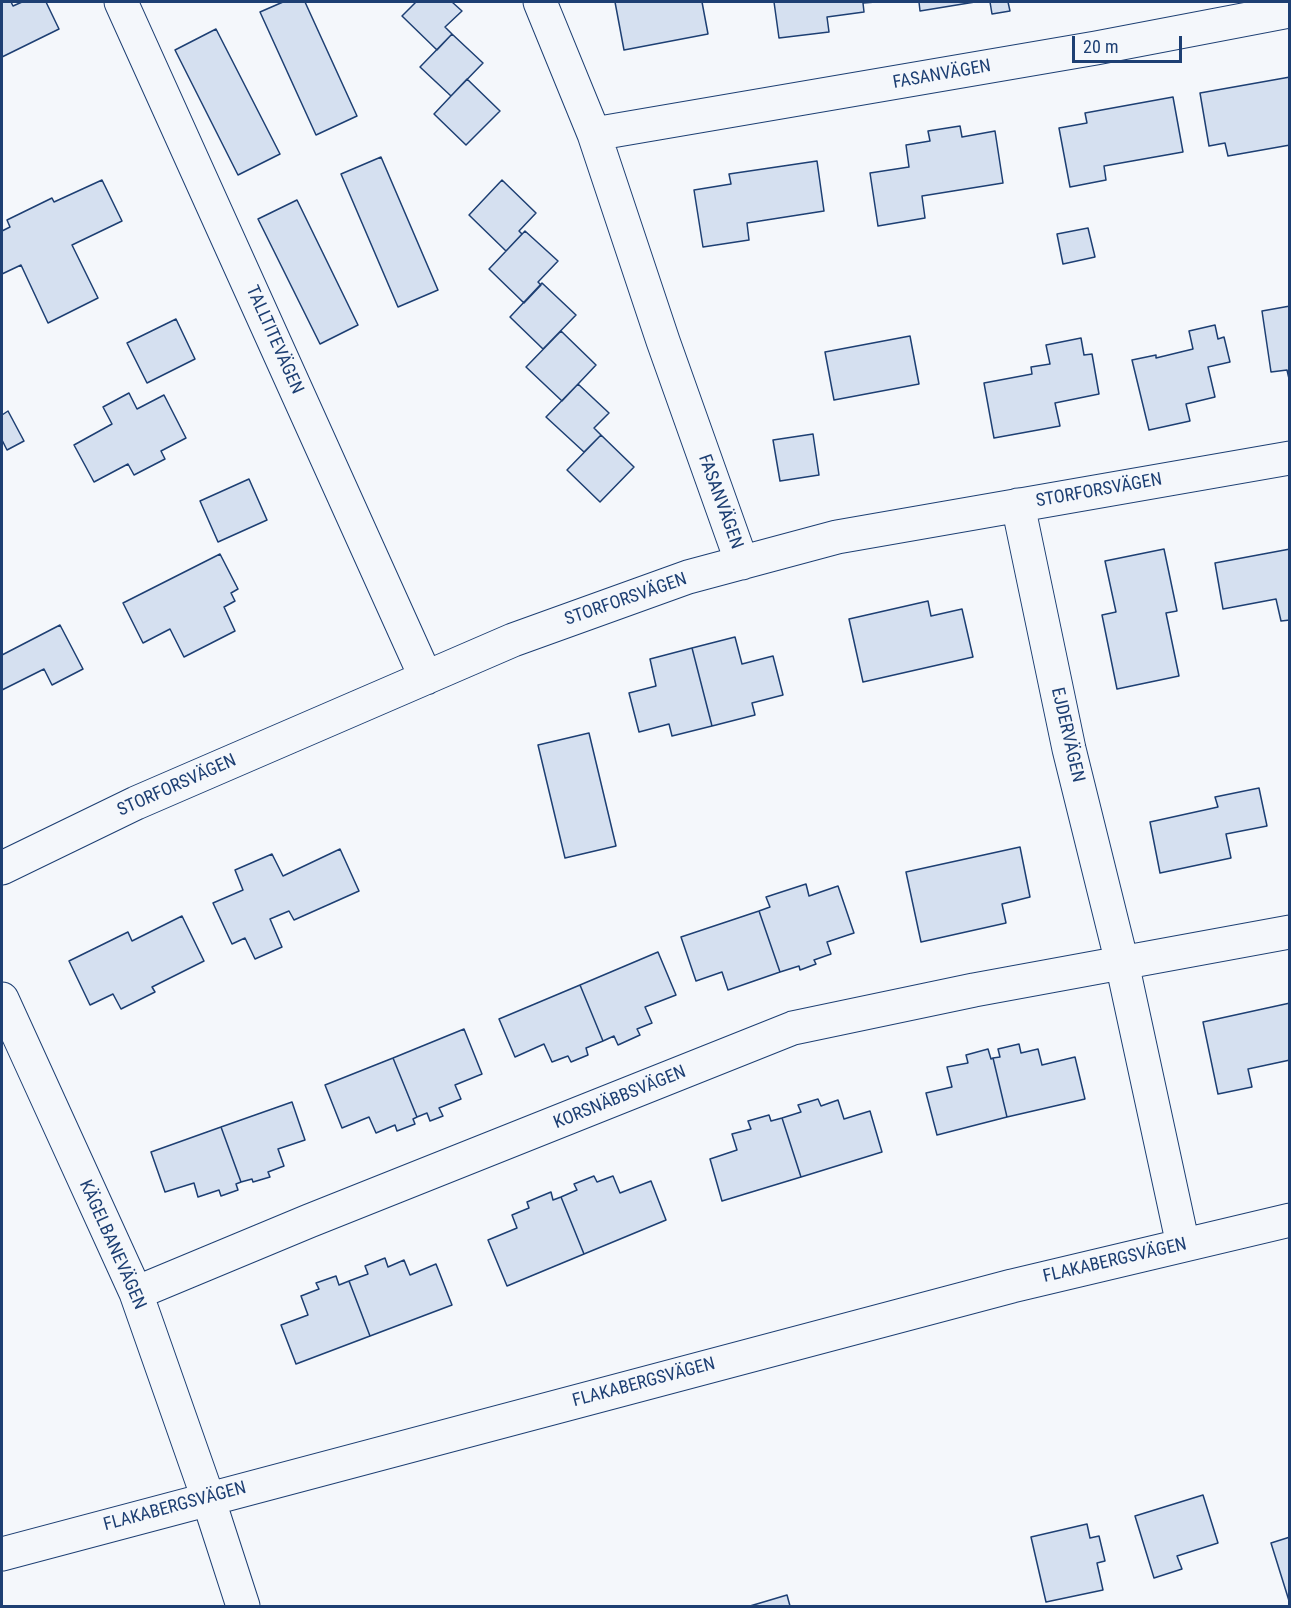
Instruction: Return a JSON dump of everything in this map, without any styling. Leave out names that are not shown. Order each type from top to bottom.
[{"type":"street","name":"TALLTITEVÄGEN","points":[[121,2],[426,678]]},
{"type":"street","name":"FASANVÄGEN","points":[[540,2],[594,134],[663,341],[742,563]]},
{"type":"street","name":"FASANVÄGEN","points":[[594,134],[1072,53],[1290,11]]},
{"type":"street","name":"STORFORSVÄGEN","points":[[2,868],[136,803],[513,640],[688,577],[837,537],[1290,458]]},
{"type":"street","name":"EJDERVÄGEN","points":[[1018,505],[1069,749],[1122,963],[1184,1245]]},
{"type":"street","points":[[1122,963],[1290,932]]},
{"type":"street","name":"KORSNÄBBSVÄGEN","points":[[136,1293],[309,1221],[793,1028],[1122,963]]},
{"type":"street","name":"KÄGELBANEVÄGEN","points":[[2,999],[136,1293],[208,1498],[243,1606]]},
{"type":"street","name":"FLAKABERGSVÄGEN","points":[[2,1554],[1012,1286],[1290,1220]]},
{"type":"building","points":[[2,2],[11,2],[13,6],[22,2],[46,2],[59,29],[2,57]]},
{"type":"building","points":[[283,2],[305,2],[357,116],[316,135],[260,12]]},
{"type":"building","points":[[416,2],[452,2],[462,11],[445,27],[452,34],[437,50],[402,16]]},
{"type":"building","points":[[615,2],[702,2],[708,34],[624,50]]},
{"type":"building","points":[[774,2],[876,2],[863,3],[864,12],[827,17],[829,32],[779,38]]},
{"type":"building","points":[[919,2],[975,2],[920,11]]},
{"type":"building","points":[[990,2],[1008,2],[1010,11],[992,14]]},
{"type":"building","points":[[216,29],[280,154],[238,175],[175,50]]},
{"type":"building","points":[[452,34],[483,63],[451,96],[420,67]]},
{"type":"building","points":[[1290,77],[1290,145],[1228,156],[1225,143],[1209,146],[1200,93]]},
{"type":"building","points":[[467,79],[500,111],[466,145],[434,114]]},
{"type":"building","points":[[1173,97],[1183,152],[1104,166],[1106,180],[1070,187],[1059,128],[1087,123],[1085,113]]},
{"type":"building","points":[[960,126],[962,137],[995,131],[1003,183],[922,196],[925,218],[878,226],[870,173],[909,167],[906,145],[930,141],[928,131]]},
{"type":"building","points":[[381,157],[438,290],[398,307],[341,174]]},
{"type":"building","points":[[817,161],[824,211],[747,223],[749,240],[703,247],[694,190],[731,184],[729,174]]},
{"type":"building","points":[[102,180],[122,221],[72,245],[98,298],[48,323],[21,265],[2,274],[2,231],[10,227],[7,220],[52,198],[54,202]]},
{"type":"building","points":[[502,180],[536,213],[519,231],[522,234],[506,251],[469,215]]},
{"type":"building","points":[[297,200],[358,325],[320,344],[258,219]]},
{"type":"building","points":[[1088,228],[1095,257],[1063,264],[1057,234]]},
{"type":"building","points":[[525,231],[558,261],[538,282],[541,285],[524,303],[489,269]]},
{"type":"building","points":[[542,283],[576,315],[543,349],[510,317]]},
{"type":"building","points":[[1290,306],[1290,383],[1287,370],[1271,372],[1262,311]]},
{"type":"building","points":[[176,319],[195,359],[147,383],[127,343]]},
{"type":"building","points":[[1215,325],[1218,339],[1224,337],[1230,362],[1208,367],[1215,397],[1186,404],[1190,421],[1149,430],[1132,360],[1156,355],[1156,358],[1193,349],[1189,331]]},
{"type":"building","points":[[561,331],[596,365],[562,401],[526,367]]},
{"type":"building","points":[[910,336],[919,384],[834,400],[825,352]]},
{"type":"building","points":[[1081,338],[1084,355],[1092,354],[1099,394],[1055,403],[1060,426],[994,438],[984,383],[1032,374],[1031,367],[1050,364],[1046,345]]},
{"type":"building","points":[[578,384],[609,413],[594,428],[601,435],[584,452],[546,417]]},
{"type":"building","points":[[129,393],[137,409],[164,395],[186,438],[161,451],[165,459],[134,475],[128,464],[94,482],[74,445],[112,424],[103,407]]},
{"type":"building","points":[[8,411],[24,441],[7,450],[2,440],[2,415]]},
{"type":"building","points":[[813,434],[819,475],[780,481],[773,440]]},
{"type":"building","points":[[601,435],[634,467],[600,502],[567,470]]},
{"type":"building","points":[[249,479],[267,520],[218,542],[200,501]]},
{"type":"building","points":[[1164,549],[1177,611],[1166,613],[1179,676],[1117,689],[1102,615],[1116,612],[1105,561]]},
{"type":"building","points":[[1290,549],[1290,620],[1281,621],[1276,599],[1223,609],[1215,563]]},
{"type":"building","points":[[220,554],[238,589],[231,593],[235,601],[224,607],[235,631],[184,657],[170,629],[143,643],[123,603]]},
{"type":"building","points":[[928,601],[931,616],[962,609],[973,657],[863,682],[849,619]]},
{"type":"building","points":[[60,625],[83,669],[52,685],[44,669],[2,690],[2,655]]},
{"type":"building","points":[[735,637],[742,664],[773,656],[783,695],[752,703],[755,715],[712,726],[692,648]]},
{"type":"building","points":[[692,648],[712,726],[672,736],[669,724],[639,732],[629,693],[656,686],[650,659]]},
{"type":"building","points":[[589,733],[616,846],[565,858],[538,745]]},
{"type":"building","points":[[1259,788],[1267,826],[1226,834],[1231,858],[1160,873],[1150,822],[1218,807],[1215,797]]},
{"type":"building","points":[[1020,847],[1030,897],[1002,904],[1006,923],[921,942],[906,872]]},
{"type":"building","points":[[340,849],[359,891],[294,920],[289,911],[270,919],[282,947],[255,959],[245,938],[232,944],[213,903],[243,890],[235,870],[272,854],[283,876]]},
{"type":"building","points":[[806,884],[809,896],[838,886],[854,933],[827,942],[831,954],[814,960],[816,964],[800,970],[799,966],[780,972],[759,911],[770,907],[766,897]]},
{"type":"building","points":[[759,911],[780,972],[728,990],[722,972],[696,981],[681,937]]},
{"type":"building","points":[[182,916],[204,961],[152,987],[155,992],[121,1009],[113,994],[90,1005],[69,961],[128,932],[132,941]]},
{"type":"building","points":[[658,952],[676,995],[645,1007],[652,1023],[637,1029],[640,1035],[618,1045],[614,1036],[603,1041],[580,985]]},
{"type":"building","points":[[580,985],[603,1041],[586,1048],[588,1055],[571,1062],[568,1056],[552,1062],[544,1044],[515,1057],[499,1019]]},
{"type":"building","points":[[1290,1003],[1290,1060],[1248,1069],[1252,1087],[1218,1094],[1203,1022]]},
{"type":"building","points":[[464,1029],[482,1074],[455,1085],[461,1099],[439,1108],[443,1116],[430,1121],[427,1113],[417,1117],[393,1058]]},
{"type":"building","points":[[1019,1044],[1021,1053],[1038,1049],[1042,1065],[1075,1057],[1085,1099],[1007,1117],[993,1058],[1000,1057],[998,1049]]},
{"type":"building","points":[[988,1049],[991,1059],[993,1058],[1007,1117],[937,1135],[926,1093],[952,1087],[947,1067],[968,1063],[966,1055]]},
{"type":"building","points":[[393,1058],[417,1117],[413,1119],[415,1124],[397,1131],[395,1125],[376,1133],[369,1117],[342,1128],[325,1085]]},
{"type":"building","points":[[818,1099],[821,1106],[838,1100],[844,1119],[870,1111],[882,1152],[801,1177],[782,1118],[801,1112],[798,1105]]},
{"type":"building","points":[[292,1102],[305,1140],[278,1149],[284,1166],[268,1172],[270,1177],[253,1182],[252,1179],[241,1182],[221,1127]]},
{"type":"building","points":[[769,1115],[771,1121],[782,1118],[801,1177],[722,1201],[710,1159],[737,1150],[732,1134],[751,1129],[748,1121]]},
{"type":"building","points":[[221,1127],[241,1182],[236,1184],[238,1190],[221,1196],[219,1190],[198,1197],[194,1183],[165,1192],[151,1152]]},
{"type":"building","points":[[594,1176],[597,1182],[613,1176],[620,1193],[651,1181],[666,1220],[584,1254],[561,1197],[577,1190],[574,1184]]},
{"type":"building","points":[[551,1192],[553,1200],[561,1197],[584,1254],[507,1286],[488,1240],[517,1228],[512,1215],[529,1208],[527,1202]]},
{"type":"building","points":[[385,1258],[388,1267],[404,1260],[410,1275],[436,1264],[452,1305],[370,1336],[349,1281],[368,1274],[365,1266]]},
{"type":"building","points":[[336,1276],[339,1285],[349,1281],[370,1336],[296,1364],[281,1325],[308,1315],[301,1296],[319,1289],[316,1283]]},
{"type":"building","points":[[1203,1495],[1218,1543],[1177,1556],[1182,1569],[1154,1578],[1135,1516]]},
{"type":"building","points":[[1087,1524],[1090,1538],[1099,1536],[1105,1561],[1097,1563],[1103,1590],[1046,1602],[1031,1537]]},
{"type":"building","points":[[1290,1537],[1290,1604],[1271,1543]]},
{"type":"building","points":[[787,1595],[790,1606],[750,1606]]}]
